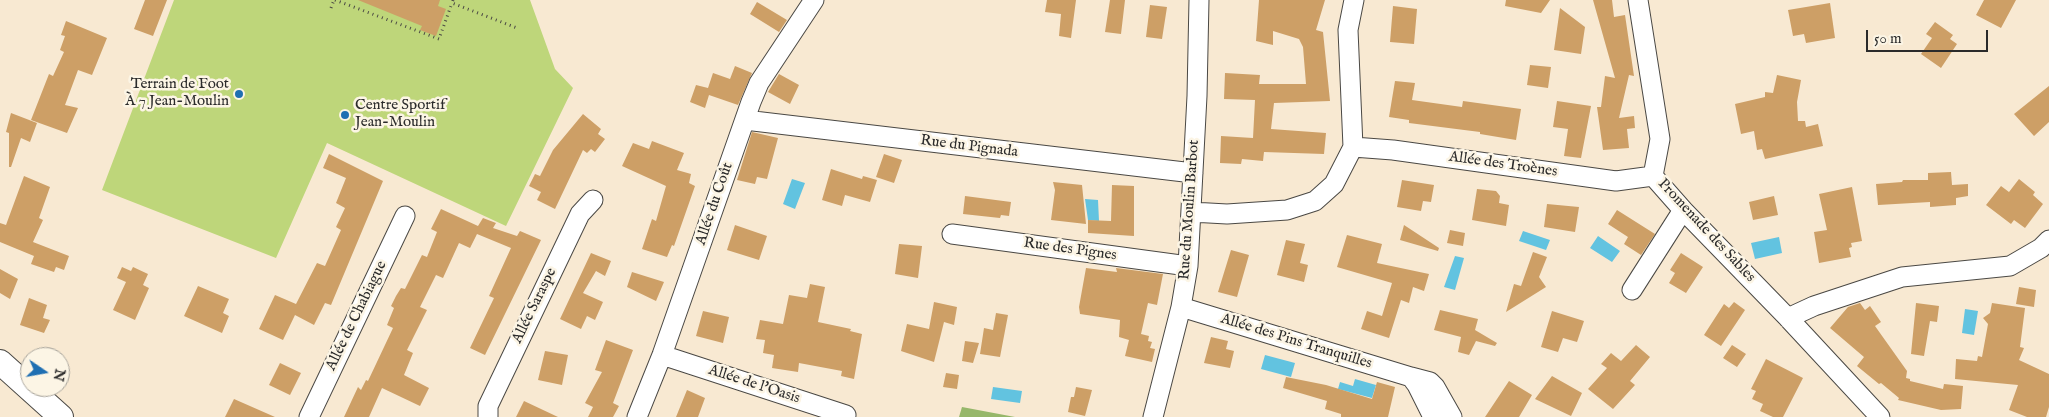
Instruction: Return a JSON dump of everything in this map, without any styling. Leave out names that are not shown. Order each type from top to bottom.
[{"type":"main road","points":[[0,362],[60,417]]},
{"type":"street","name":"Allée du Coût","points":[[637,417],[662,355],[759,83],[814,0]]},
{"type":"street","name":"Rue du Moulin Barbot","points":[[1153,417],[1182,307],[1188,266],[1200,0]]},
{"type":"street","points":[[1191,212],[1227,214],[1287,210],[1315,200],[1334,184],[1353,147],[1348,30],[1354,0]]},
{"type":"street","name":"Promenade des Sables","points":[[1638,0],[1660,139],[1653,176],[1880,417]]},
{"type":"street","name":"Rue du Pignada","points":[[745,120],[1192,173]]},
{"type":"street","name":"Allée des Troènes","points":[[1353,147],[1393,150],[1616,181],[1653,176]]},
{"type":"street","name":"Allée Saraspe","points":[[488,417],[488,406],[580,214],[593,200]]},
{"type":"street","points":[[1632,290],[1683,210]]},
{"type":"street","name":"Allée de Chabiague","points":[[309,417],[405,216]]},
{"type":"street","name":"Rue des Pignes","points":[[952,234],[1188,266]]},
{"type":"street","points":[[1788,318],[1814,306],[1902,277],[2010,266],[2042,248],[2049,240]]},
{"type":"street","name":"Allée des Pins Tranquilles","points":[[1182,307],[1430,382],[1435,387],[1452,417]]},
{"type":"street","name":"Allée de l'Oasis","points":[[662,355],[846,415]]},
{"type":"street","points":[[1411,377],[1417,384],[1433,417]]},
{"type":"path","points":[[331,8],[335,0],[439,39],[453,2],[517,28]]},
{"type":"green space","name":"Centre Sportif Jean-Moulin","points":[[174,0],[530,0],[555,69],[573,88],[506,226],[327,143],[276,258],[102,190]]},
{"type":"green space","points":[[962,407],[1015,417],[959,417]]},
{"type":"water","points":[[792,179],[805,183],[795,209],[783,204]]},
{"type":"water","points":[[1085,199],[1098,200],[1099,221],[1088,220]]},
{"type":"water","points":[[1523,231],[1550,240],[1546,250],[1519,241]]},
{"type":"water","points":[[1598,236],[1620,251],[1612,262],[1590,248]]},
{"type":"water","points":[[1779,237],[1782,253],[1755,259],[1751,243]]},
{"type":"water","points":[[1455,256],[1464,258],[1455,290],[1444,287]]},
{"type":"water","points":[[1965,309],[1978,311],[1974,335],[1962,333]]},
{"type":"water","points":[[1265,355],[1295,363],[1291,377],[1261,369]]},
{"type":"water","points":[[1355,379],[1376,385],[1372,398],[1338,389],[1340,382],[1353,386]]},
{"type":"water","points":[[993,387],[1022,391],[1020,403],[991,399]]},
{"type":"building","points":[[145,0],[167,0],[153,36],[134,29]]},
{"type":"building","points":[[358,0],[440,0],[438,6],[446,9],[436,36],[420,30],[422,26]]},
{"type":"building","points":[[1047,0],[1076,0],[1071,38],[1059,36],[1061,14],[1045,12]]},
{"type":"building","points":[[1110,0],[1125,0],[1121,34],[1105,32]]},
{"type":"building","points":[[1259,0],[1325,0],[1316,30],[1323,32],[1330,101],[1274,103],[1271,129],[1326,133],[1324,154],[1264,152],[1263,161],[1242,159],[1241,164],[1220,163],[1221,136],[1253,138],[1255,100],[1224,99],[1225,73],[1260,75],[1259,84],[1306,84],[1303,47],[1299,39],[1273,31],[1273,45],[1256,41]]},
{"type":"building","points":[[1506,0],[1550,0],[1541,13],[1505,6]]},
{"type":"building","points":[[1593,0],[1612,0],[1614,17],[1625,15],[1634,76],[1629,75],[1619,118],[1634,116],[1635,128],[1627,129],[1629,148],[1603,150],[1597,107],[1601,107],[1605,76],[1615,78]]},
{"type":"building","points":[[1984,0],[2016,0],[2001,28],[1976,15]]},
{"type":"building","points":[[757,2],[787,20],[779,32],[750,14]]},
{"type":"building","points":[[1830,3],[1835,38],[1806,43],[1804,34],[1793,36],[1788,10]]},
{"type":"building","points":[[1150,5],[1167,7],[1162,39],[1146,37]]},
{"type":"building","points":[[1393,6],[1417,9],[1414,44],[1390,42]]},
{"type":"building","points":[[1560,8],[1585,27],[1581,54],[1554,50]]},
{"type":"building","points":[[66,21],[107,38],[92,75],[78,70],[65,105],[78,108],[67,133],[31,120],[49,74],[53,76],[64,52],[60,50],[65,36],[61,35]]},
{"type":"building","points":[[1935,22],[1953,35],[1950,39],[1957,44],[1941,68],[1921,54],[1932,38],[1926,34]]},
{"type":"building","points":[[1530,65],[1551,67],[1548,88],[1527,85]]},
{"type":"building","points":[[735,66],[752,73],[738,105],[709,95],[705,108],[690,102],[696,85],[708,88],[713,73],[730,79]]},
{"type":"building","points":[[779,74],[799,85],[790,104],[768,92]]},
{"type":"building","points":[[1777,75],[1801,80],[1797,102],[1798,121],[1805,121],[1806,127],[1818,124],[1823,146],[1765,159],[1762,149],[1757,150],[1754,131],[1741,134],[1735,104],[1765,97],[1765,92],[1773,93]]},
{"type":"building","points":[[1395,81],[1415,83],[1412,100],[1462,107],[1463,101],[1521,109],[1516,140],[1480,134],[1480,132],[1409,123],[1409,120],[1389,117]]},
{"type":"building","points":[[2049,86],[2049,122],[2034,136],[2014,114]]},
{"type":"building","points":[[1557,101],[1591,106],[1581,158],[1564,156],[1568,129],[1553,127]]},
{"type":"building","points":[[11,113],[37,123],[30,142],[21,138],[11,167],[9,167],[9,133],[6,132]]},
{"type":"building","points":[[583,114],[601,129],[598,134],[605,139],[595,152],[591,149],[587,153],[583,150],[555,209],[537,200],[541,192],[529,186],[535,174],[540,176],[553,150]]},
{"type":"building","points":[[752,132],[778,138],[767,179],[757,177],[755,184],[737,180]]},
{"type":"building","points":[[652,141],[684,153],[677,170],[691,174],[689,183],[695,186],[674,246],[672,245],[667,257],[642,249],[652,219],[656,221],[666,186],[622,166],[633,143],[649,149]]},
{"type":"building","points":[[329,154],[383,181],[331,305],[325,303],[314,325],[295,315],[283,340],[259,329],[275,295],[296,304],[317,263],[325,266],[341,230],[336,227],[345,208],[336,203],[346,178],[323,168]]},
{"type":"building","points":[[884,154],[902,160],[894,183],[876,177]]},
{"type":"building","points":[[831,169],[862,179],[863,176],[877,180],[870,202],[845,195],[842,206],[822,200]]},
{"type":"building","points":[[1951,172],[1952,185],[1968,184],[1968,196],[1956,198],[1956,205],[1930,207],[1930,202],[1878,205],[1876,184],[1902,182],[1903,180],[1928,180],[1928,173]]},
{"type":"building","points":[[24,176],[50,187],[39,218],[43,220],[33,242],[69,256],[64,270],[56,267],[54,272],[31,264],[34,256],[0,242],[0,223],[6,225]]},
{"type":"building","points":[[2019,179],[2035,192],[2033,195],[2043,204],[2025,228],[2014,220],[2011,224],[1986,205],[2001,186],[2009,192]]},
{"type":"building","points":[[1402,180],[1434,185],[1431,202],[1423,201],[1421,211],[1397,207]]},
{"type":"building","points":[[1053,182],[1082,185],[1086,224],[1051,220],[1055,190]]},
{"type":"building","points":[[1112,185],[1134,186],[1134,236],[1088,233],[1088,220],[1111,221]]},
{"type":"building","points":[[1852,187],[1862,241],[1851,243],[1852,247],[1849,248],[1851,257],[1819,263],[1814,232],[1827,230],[1819,194]]},
{"type":"building","points":[[1477,189],[1496,191],[1500,196],[1499,203],[1509,205],[1506,226],[1472,220]]},
{"type":"building","points":[[965,196],[1011,202],[1009,216],[1001,215],[1000,218],[963,214]]},
{"type":"building","points":[[1774,196],[1778,215],[1753,220],[1749,202]]},
{"type":"building","points":[[1547,204],[1579,207],[1575,232],[1544,227]]},
{"type":"building","points":[[441,209],[478,226],[483,218],[496,223],[493,228],[517,236],[520,231],[541,240],[485,355],[470,348],[494,298],[489,296],[511,248],[477,234],[470,248],[459,243],[443,278],[436,275],[420,307],[427,310],[407,350],[413,353],[404,375],[429,388],[420,406],[382,388],[369,417],[344,417],[358,387],[361,390],[366,380],[368,381],[393,328],[387,325],[394,308],[391,306],[396,296],[401,288],[405,289],[422,255],[427,257],[437,232],[431,229]]},
{"type":"building","points":[[1617,210],[1655,234],[1641,255],[1624,244],[1628,237],[1608,224]]},
{"type":"building","points":[[735,225],[767,236],[759,260],[727,250]]},
{"type":"building","points":[[1404,225],[1439,248],[1438,251],[1400,240]]},
{"type":"building","points":[[1450,230],[1465,233],[1463,246],[1447,243]]},
{"type":"building","points":[[1347,235],[1382,244],[1377,263],[1429,274],[1424,291],[1413,287],[1409,303],[1401,300],[1389,338],[1361,329],[1367,311],[1382,316],[1392,283],[1337,267]]},
{"type":"building","points":[[1286,240],[1305,244],[1300,263],[1308,265],[1304,282],[1277,275]]},
{"type":"building","points":[[899,244],[922,246],[918,278],[895,274]]},
{"type":"building","points":[[1231,250],[1249,255],[1237,297],[1218,292]]},
{"type":"building","points":[[1533,252],[1547,257],[1539,277],[1546,287],[1506,312],[1514,284],[1521,286]]},
{"type":"building","points":[[591,253],[611,261],[605,276],[596,271],[583,293],[603,302],[595,320],[587,316],[581,329],[560,319]]},
{"type":"building","points":[[1681,253],[1703,267],[1686,293],[1669,283],[1675,273],[1670,270]]},
{"type":"building","points":[[122,267],[131,271],[133,267],[148,274],[143,285],[149,288],[135,320],[113,310],[126,282],[117,278]]},
{"type":"building","points":[[1086,268],[1117,272],[1116,268],[1163,274],[1157,305],[1148,303],[1141,334],[1149,336],[1148,341],[1152,342],[1150,348],[1155,349],[1152,362],[1125,356],[1129,340],[1119,337],[1120,320],[1080,314],[1079,307]]},
{"type":"building","points":[[0,269],[18,279],[10,299],[0,293]]},
{"type":"building","points":[[632,272],[664,282],[656,301],[627,287]]},
{"type":"building","points":[[810,284],[825,287],[818,322],[851,329],[850,331],[862,334],[854,379],[841,376],[842,371],[799,363],[798,372],[772,368],[774,355],[763,353],[765,340],[756,339],[760,320],[783,324],[789,295],[807,298]]},
{"type":"building","points":[[198,286],[229,299],[223,313],[229,316],[222,333],[184,316]]},
{"type":"building","points":[[2019,287],[2036,290],[2034,307],[2016,304]]},
{"type":"building","points":[[29,298],[47,305],[43,318],[50,320],[44,333],[20,325]]},
{"type":"building","points":[[934,302],[957,307],[954,325],[944,322],[934,362],[901,351],[907,324],[929,329]]},
{"type":"building","points":[[1734,302],[1745,310],[1721,346],[1704,335],[1724,304],[1729,308]]},
{"type":"building","points":[[1860,303],[1865,310],[1870,306],[1881,322],[1875,326],[1907,371],[1906,378],[1910,379],[1910,381],[1943,389],[1944,384],[1963,386],[1961,409],[1941,410],[1898,400],[1899,398],[1881,383],[1879,384],[1857,366],[1864,357],[1830,328],[1848,307]]},
{"type":"building","points":[[1916,303],[1939,306],[1937,322],[1930,321],[1924,356],[1911,354]]},
{"type":"building","points":[[1992,303],[2025,308],[2020,347],[2024,348],[2019,360],[2049,374],[2049,407],[2046,417],[2027,417],[2009,410],[2018,385],[1955,379],[1956,359],[1977,361],[1978,356],[1982,357],[1988,324],[1983,318],[1990,313]]},
{"type":"building","points":[[1440,310],[1478,319],[1475,330],[1497,343],[1495,346],[1476,341],[1469,355],[1458,352],[1461,337],[1434,330]]},
{"type":"building","points":[[703,311],[729,317],[723,343],[696,336]]},
{"type":"building","points":[[1552,311],[1584,321],[1577,342],[1563,338],[1558,352],[1541,347]]},
{"type":"building","points":[[996,313],[1008,315],[1000,357],[980,354],[984,328],[993,330]]},
{"type":"building","points":[[1211,337],[1228,341],[1226,349],[1234,351],[1230,368],[1204,363]]},
{"type":"building","points":[[606,340],[633,350],[613,403],[619,406],[613,417],[588,417],[593,407],[585,403],[602,372],[595,370]]},
{"type":"building","points":[[965,341],[979,343],[973,363],[962,361]]},
{"type":"building","points":[[1636,345],[1650,357],[1630,381],[1635,385],[1613,409],[1588,389],[1607,368],[1601,364],[1611,353],[1621,361]]},
{"type":"building","points":[[1732,345],[1746,354],[1737,367],[1723,358]]},
{"type":"building","points":[[545,351],[568,355],[562,385],[538,380]]},
{"type":"building","points":[[1766,359],[1803,378],[1783,417],[1773,417],[1760,411],[1763,404],[1752,399],[1756,391],[1751,389]]},
{"type":"building","points":[[280,363],[301,373],[290,395],[269,385]]},
{"type":"building","points":[[946,373],[959,375],[957,389],[943,387]]},
{"type":"building","points":[[1552,376],[1582,393],[1571,416],[1535,399]]},
{"type":"building","points":[[1286,377],[1326,385],[1372,399],[1377,382],[1395,387],[1388,417],[1341,417],[1341,414],[1325,409],[1327,401],[1283,388]]},
{"type":"building","points":[[1509,381],[1532,395],[1519,417],[1485,417]]},
{"type":"building","points":[[1076,387],[1092,390],[1085,416],[1068,412],[1071,397],[1074,397]]},
{"type":"building","points":[[687,390],[705,398],[698,417],[676,417]]},
{"type":"building","points":[[234,399],[275,417],[225,417]]},
{"type":"building","points":[[524,401],[558,417],[516,417]]},
{"type":"place","name":"Terrain de Foot À 7 Jean-Moulin","points":[[239,94]]},
{"type":"place","name":"Centre Sportif Jean-Moulin","points":[[345,115]]}]
